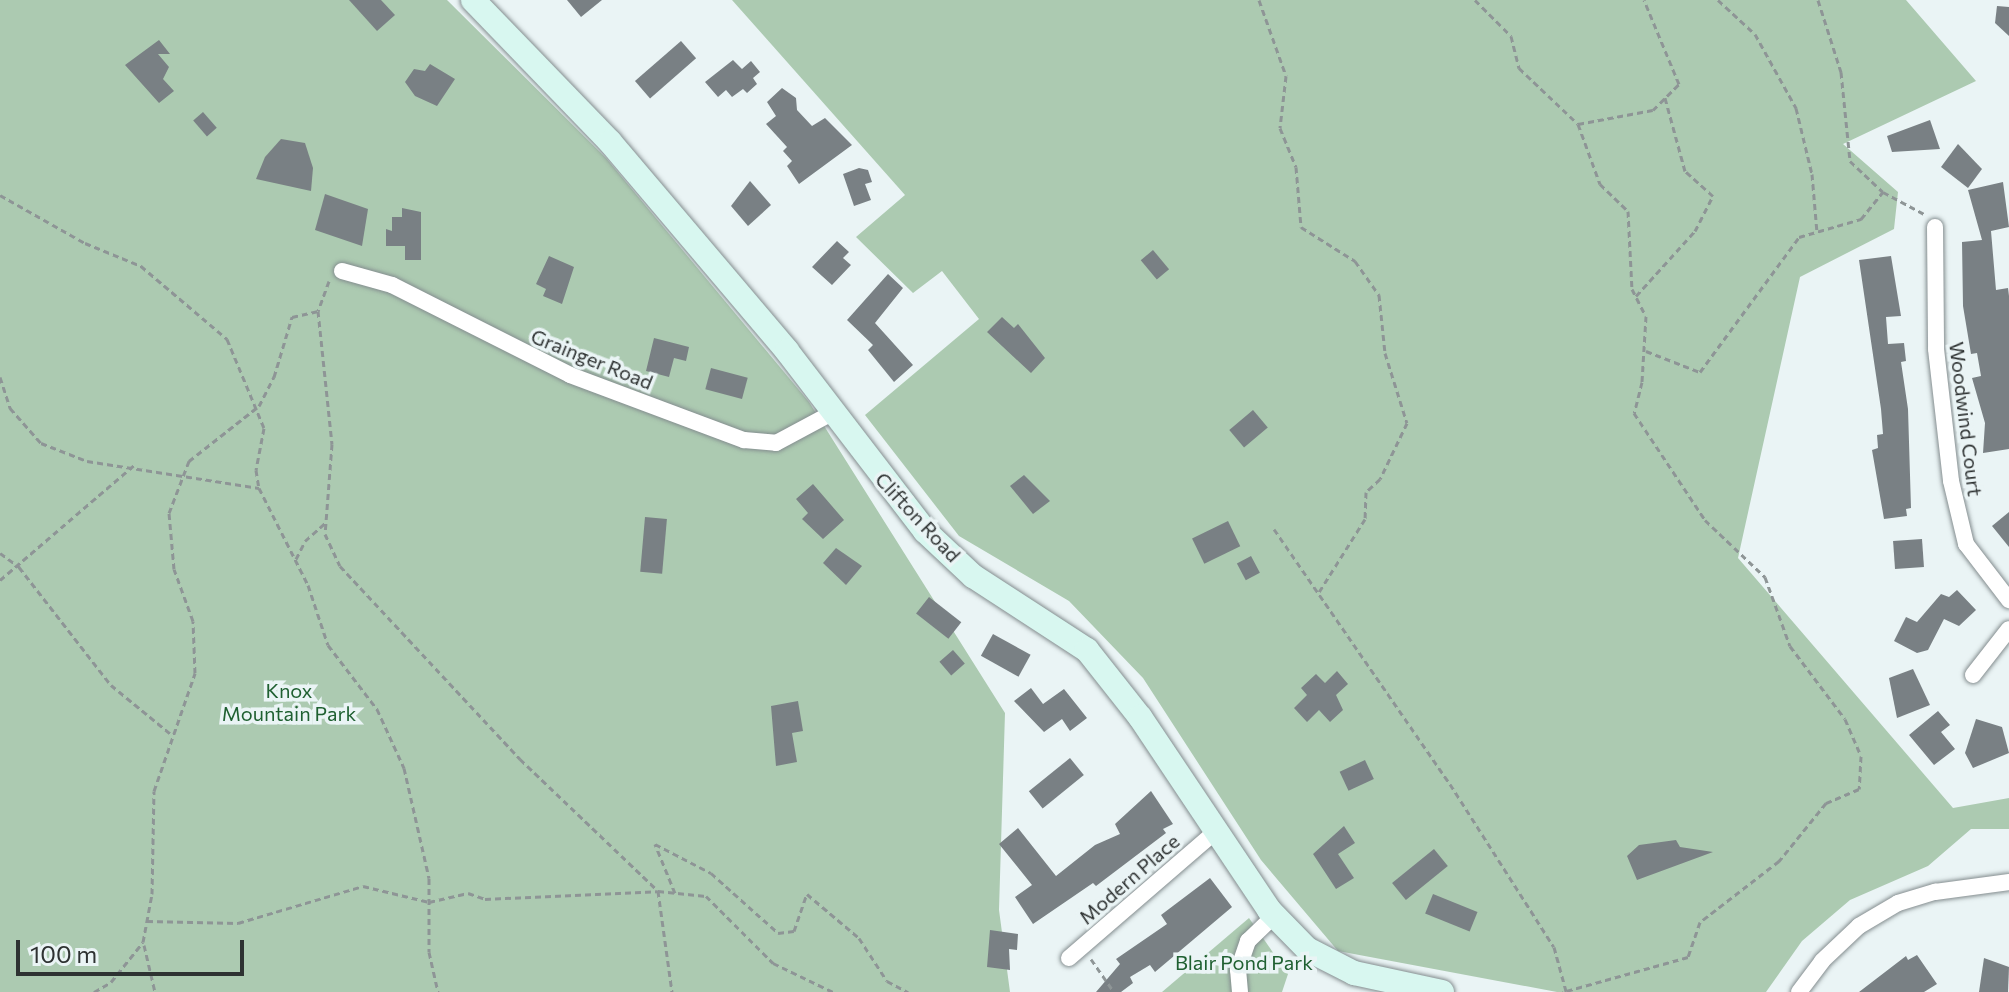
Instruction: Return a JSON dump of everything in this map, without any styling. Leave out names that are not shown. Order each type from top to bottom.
[{"type":"main road","name":"Clifton Road","points":[[473,0],[610,142],[787,351],[832,413],[935,540],[973,576],[1087,650],[1140,717],[1274,916],[1307,949],[1354,973],[1442,992]]},
{"type":"street","name":"Woodwind Court","points":[[1935,227],[1936,349],[1951,481],[1966,544],[2009,600]]},
{"type":"street","name":"Grainger Road","points":[[342,271],[392,285],[570,375],[744,440],[776,443],[832,413]]},
{"type":"street","points":[[1973,675],[2009,629]]},
{"type":"street","name":"Modern Place","points":[[1076,952],[1216,831]]},
{"type":"street","points":[[1799,992],[1822,961],[1859,926],[1898,903],[1935,892],[2009,882]]},
{"type":"street","points":[[1240,992],[1238,970],[1248,941],[1274,916]]},
{"type":"path","points":[[1259,0],[1286,76],[1280,128],[1296,167],[1301,227],[1355,261],[1379,295],[1385,353],[1407,423],[1380,479],[1366,492],[1365,519],[1319,592]]},
{"type":"path","points":[[1274,529],[1554,947],[1564,992],[1688,957],[1700,922],[1779,861],[1826,803],[1859,789],[1861,756],[1845,719],[1790,646],[1765,577],[1705,520],[1634,413],[1646,316],[1636,296],[1628,211],[1600,184],[1578,124],[1519,68],[1511,36],[1475,0]]},
{"type":"path","points":[[1578,124],[1653,110],[1679,84],[1644,0]]},
{"type":"path","points":[[1718,0],[1755,34],[1796,108],[1812,174],[1817,232]]},
{"type":"path","points":[[1818,0],[1841,72],[1850,161],[1883,192],[1920,208],[1935,227]]},
{"type":"path","points":[[1636,296],[1695,231],[1713,196],[1685,171],[1665,98]]},
{"type":"path","points":[[1644,350],[1700,372],[1799,237],[1861,219],[1883,192]]},
{"type":"path","points":[[0,195],[85,243],[141,266],[227,339],[259,406],[264,428],[256,470],[259,488],[295,559],[328,645],[392,734],[429,878],[429,952],[438,992]]},
{"type":"path","points":[[342,271],[324,285],[318,311],[332,444],[325,534],[340,566],[520,759],[658,891],[672,992]]},
{"type":"path","points":[[155,992],[143,942],[147,921],[154,791],[196,655],[193,621],[168,538],[181,479],[189,461],[259,406],[274,377],[292,317],[318,311]]},
{"type":"path","points":[[0,377],[10,408],[41,443],[87,461],[135,465],[181,479],[259,488]]},
{"type":"path","points":[[0,580],[19,567],[135,465]]},
{"type":"path","points":[[295,559],[305,541],[326,522]]},
{"type":"path","points":[[0,553],[19,567],[111,685],[172,735]]},
{"type":"path","points":[[675,893],[655,844],[711,873],[778,933],[794,931],[807,894],[859,938],[887,981],[908,992]]},
{"type":"path","points":[[147,921],[238,923],[363,886],[429,902],[468,893],[485,899],[658,891],[706,896],[773,963],[833,992]]},
{"type":"path","points":[[94,992],[111,982],[143,942]]},
{"type":"path","points":[[1076,952],[1114,992]]},
{"type":"green space","name":"Knox Mountain Park","points":[[0,0],[447,0],[606,158],[809,402],[1005,713],[999,910],[1010,992],[0,992]]},
{"type":"green space","points":[[732,0],[1906,0],[1976,81],[1843,144],[1898,192],[1894,229],[1800,277],[1738,558],[1953,808],[2009,798],[2009,829],[1971,829],[1928,866],[1850,900],[1802,941],[1766,992],[1557,992],[1338,951],[1261,860],[1143,678],[1069,601],[959,536],[865,415],[979,319],[942,271],[913,293],[856,237],[905,195]]},
{"type":"green space","name":"Blair Pond Park","points":[[1249,918],[1288,974],[1282,992],[1162,992]]},
{"type":"building","points":[[349,0],[381,0],[395,15],[377,31]]},
{"type":"building","points":[[567,0],[602,0],[581,17]]},
{"type":"building","points":[[1997,6],[2009,7],[2009,36],[1995,23]]},
{"type":"building","points":[[159,40],[170,54],[158,54],[169,67],[163,79],[174,91],[159,103],[125,65]]},
{"type":"building","points":[[681,41],[696,58],[650,98],[635,81]]},
{"type":"building","points":[[733,60],[742,69],[751,61],[760,72],[753,78],[757,84],[747,93],[743,89],[732,97],[726,90],[718,97],[705,82]]},
{"type":"building","points":[[430,64],[455,79],[437,106],[415,96],[405,82],[414,69],[425,71]]},
{"type":"building","points":[[782,88],[796,98],[797,110],[812,126],[825,118],[852,145],[799,184],[787,166],[792,161],[783,151],[787,147],[766,124],[776,116],[767,102]]},
{"type":"building","points":[[203,112],[217,128],[207,136],[193,121]]},
{"type":"building","points":[[1930,120],[1940,149],[1892,152],[1887,136]]},
{"type":"building","points":[[281,139],[305,143],[313,168],[311,191],[256,179],[265,157]]},
{"type":"building","points":[[1958,144],[1982,169],[1968,188],[1941,167]]},
{"type":"building","points":[[859,168],[868,170],[872,182],[865,184],[871,200],[854,206],[843,174]]},
{"type":"building","points":[[750,181],[771,205],[748,226],[731,206]]},
{"type":"building","points":[[2003,182],[2009,227],[1991,231],[1996,290],[2008,288],[2009,296],[2009,449],[1983,453],[1985,423],[1972,378],[1981,376],[1977,353],[1971,354],[1963,306],[1962,242],[1982,240],[1968,190]]},
{"type":"building","points":[[325,194],[368,209],[362,246],[315,230]]},
{"type":"building","points":[[402,208],[421,212],[421,260],[405,260],[405,246],[386,246],[386,229],[392,231],[392,217],[402,217]]},
{"type":"building","points":[[837,241],[849,252],[843,258],[851,265],[832,285],[812,267]]},
{"type":"building","points":[[1153,250],[1169,269],[1157,279],[1141,260]]},
{"type":"building","points":[[549,256],[574,267],[562,304],[543,296],[546,289],[536,284]]},
{"type":"building","points":[[1891,256],[1901,316],[1886,317],[1888,344],[1904,343],[1906,361],[1901,362],[1908,409],[1911,508],[1906,509],[1907,516],[1884,519],[1872,450],[1878,448],[1877,435],[1883,434],[1881,409],[1859,260]]},
{"type":"building","points":[[888,274],[903,288],[875,323],[913,365],[894,382],[868,350],[873,345],[847,320]]},
{"type":"building","points":[[1002,317],[1014,328],[1018,324],[1045,358],[1031,373],[987,332]]},
{"type":"building","points":[[654,338],[689,347],[686,361],[674,358],[669,377],[646,371]]},
{"type":"building","points":[[711,368],[748,378],[742,399],[705,389]]},
{"type":"building","points":[[1253,410],[1268,428],[1244,448],[1229,430]]},
{"type":"building","points":[[1024,475],[1050,501],[1033,514],[1010,486]]},
{"type":"building","points":[[813,484],[844,520],[823,539],[802,519],[808,513],[796,499]]},
{"type":"building","points":[[2009,512],[2009,547],[1992,526]]},
{"type":"building","points":[[645,517],[667,519],[662,574],[640,572]]},
{"type":"building","points":[[1228,521],[1240,546],[1204,564],[1192,539]]},
{"type":"building","points":[[1922,539],[1924,567],[1895,569],[1893,541]]},
{"type":"building","points":[[836,548],[862,566],[846,585],[823,563]]},
{"type":"building","points":[[1251,556],[1260,573],[1246,580],[1237,564]]},
{"type":"building","points":[[1957,590],[1976,610],[1959,626],[1944,619],[1928,650],[1917,653],[1894,641],[1906,617],[1917,622],[1941,594],[1949,597]]},
{"type":"building","points":[[929,597],[961,622],[948,639],[916,614]]},
{"type":"building","points":[[993,634],[1031,655],[1018,677],[981,656]]},
{"type":"building","points":[[953,650],[965,664],[951,675],[939,662]]},
{"type":"building","points":[[1913,669],[1930,705],[1897,718],[1889,678]]},
{"type":"building","points":[[1337,671],[1348,684],[1336,695],[1343,710],[1330,722],[1319,710],[1307,722],[1294,708],[1307,695],[1301,688],[1316,674],[1325,683]]},
{"type":"building","points":[[1031,688],[1043,704],[1064,689],[1087,718],[1070,731],[1062,719],[1044,732],[1014,701]]},
{"type":"building","points":[[798,701],[803,731],[792,733],[797,762],[776,766],[771,706]]},
{"type":"building","points":[[1938,711],[1950,725],[1941,732],[1955,749],[1934,765],[1909,735]]},
{"type":"building","points":[[1976,719],[2002,727],[2009,753],[1973,768],[1965,753]]},
{"type":"building","points":[[1070,758],[1084,775],[1043,808],[1029,791]]},
{"type":"building","points":[[1365,760],[1374,779],[1348,791],[1340,772]]},
{"type":"building","points":[[1151,791],[1173,824],[1163,829],[1166,833],[1096,886],[1093,883],[1033,924],[1015,897],[1032,885],[999,844],[1018,828],[1056,876],[1095,845],[1120,834],[1115,824]]},
{"type":"building","points":[[1344,826],[1355,843],[1338,854],[1354,878],[1336,889],[1313,854]]},
{"type":"building","points":[[1676,840],[1680,847],[1713,852],[1637,880],[1627,856],[1639,845]]},
{"type":"building","points":[[1434,849],[1448,866],[1406,900],[1392,883]]},
{"type":"building","points":[[1210,878],[1232,907],[1155,972],[1150,965],[1130,977],[1133,983],[1121,992],[1096,992],[1120,964],[1116,959],[1167,924],[1161,915]]},
{"type":"building","points":[[1433,894],[1478,912],[1470,931],[1425,913]]},
{"type":"building","points":[[990,930],[1018,934],[1017,950],[1009,949],[1010,970],[987,967]]},
{"type":"building","points":[[1917,955],[1937,984],[1924,992],[1859,992],[1906,956],[1908,960]]},
{"type":"building","points":[[1984,958],[2009,967],[2008,992],[1979,992]]}]
